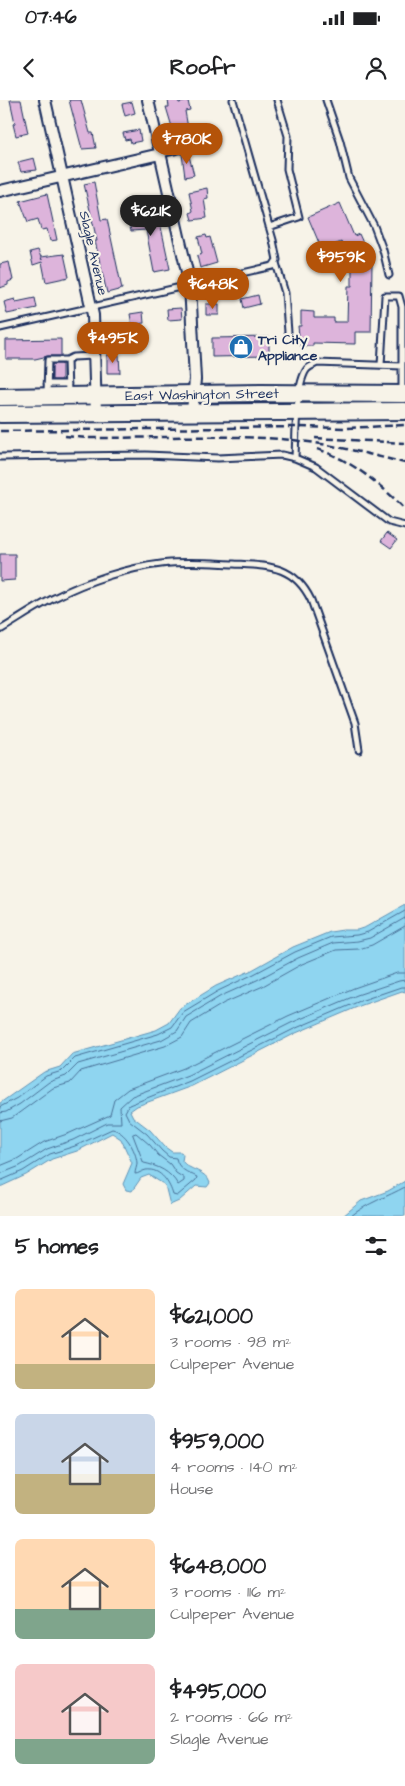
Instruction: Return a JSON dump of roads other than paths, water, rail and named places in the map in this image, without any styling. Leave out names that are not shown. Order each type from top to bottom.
[{"type":"highway","name":"East Washington Street","points":[[0,397],[47,390],[68,390],[96,396],[299,393],[403,394]]},
{"type":"highway","name":"East Washington Street","points":[[0,414],[403,411]]},
{"type":"street","name":"Slagle Avenue","points":[[45,100],[92,306],[96,414]]},
{"type":"street","points":[[148,100],[190,285],[194,394],[192,412]]},
{"type":"street","points":[[0,191],[160,154]]},
{"type":"lane","points":[[233,100],[278,260],[276,263],[285,293],[288,332]]},
{"type":"lane","points":[[269,227],[299,217],[287,169],[288,136],[277,100]]},
{"type":"lane","points":[[326,100],[340,141],[349,178],[374,226],[384,250],[390,275]]},
{"type":"lane","points":[[160,154],[215,142]]},
{"type":"lane","points":[[0,328],[273,266],[276,263]]},
{"type":"lane","points":[[381,365],[384,296],[399,296],[402,307],[403,411]]},
{"type":"lane","points":[[47,390],[50,374],[48,360],[67,360],[73,357],[95,356]]},
{"type":"lane","points":[[67,360],[65,374],[68,390]]},
{"type":"lane","points":[[295,458],[299,393],[308,368],[317,363],[402,366]]},
{"type":"lane","points":[[0,457],[146,455],[218,458],[268,455],[295,458],[330,475],[389,522],[405,526]]},
{"type":"lane","points":[[0,630],[56,596],[144,567],[161,564],[195,563],[261,566],[279,569],[291,574],[300,582],[311,600],[355,723],[359,750]]},
{"type":"water","points":[[405,905],[405,992],[402,991],[362,1005],[296,1033],[192,1086],[137,1106],[130,1111],[133,1117],[150,1130],[165,1147],[172,1152],[181,1152],[183,1155],[182,1161],[185,1164],[205,1175],[210,1183],[207,1187],[196,1186],[179,1201],[170,1205],[165,1185],[149,1175],[141,1178],[132,1191],[126,1190],[123,1184],[132,1163],[121,1139],[112,1133],[77,1151],[52,1159],[26,1175],[0,1187],[0,1103],[44,1072],[60,1067],[72,1054],[156,1030],[169,1023],[180,1008],[216,986],[252,970],[293,947],[330,932],[357,930],[366,927]]},
{"type":"water","points":[[405,1181],[405,1216],[343,1216],[361,1201],[388,1191]]},
{"type":"railway","points":[[0,431],[346,428],[405,425]]},
{"type":"railway","points":[[65,436],[88,438],[268,438],[335,447],[405,463]]},
{"type":"railway","points":[[315,438],[405,443]]},
{"type":"railway","points":[[317,449],[353,466],[405,509]]},
{"type":"place","name":"Tri City Appliance","points":[[241,347]]}]
